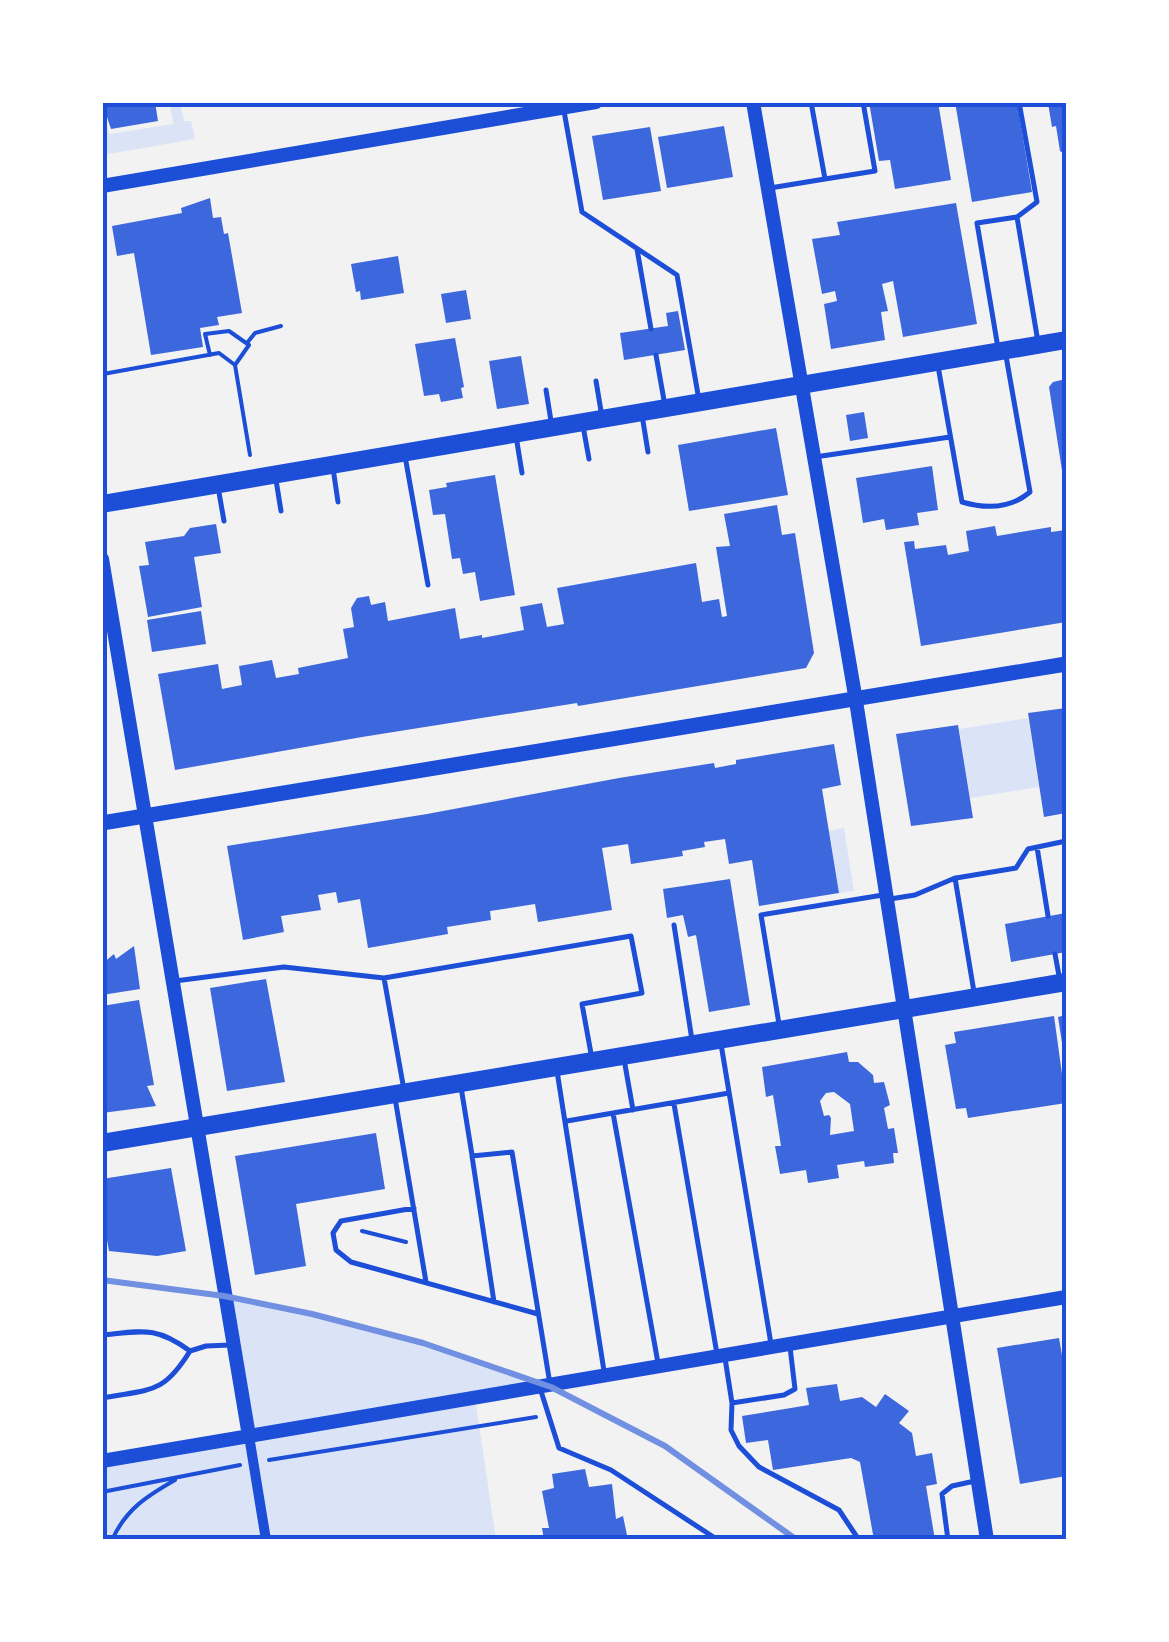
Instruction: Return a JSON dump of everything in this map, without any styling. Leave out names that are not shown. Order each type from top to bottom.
[{"type":"main road","points":[[102,504],[1066,340]]},
{"type":"main road","points":[[102,824],[1066,664]]},
{"type":"main road","points":[[102,1143],[1063,982]]},
{"type":"street","points":[[102,186],[596,102]]},
{"type":"street","points":[[753,102],[856,701],[987,1540]]},
{"type":"street","points":[[103,568],[108,634],[144,817],[266,1540]]},
{"type":"street","points":[[102,1460],[1066,1297]]},
{"type":"lane","points":[[812,102],[825,178]]},
{"type":"lane","points":[[768,189],[875,171],[863,102]]},
{"type":"lane","points":[[937,363],[962,502],[994,507],[1023,498],[1030,492],[977,223],[1016,216],[1036,202],[1020,102]]},
{"type":"lane","points":[[564,108],[582,212],[677,275],[700,404]]},
{"type":"lane","points":[[1016,216],[1039,345]]},
{"type":"lane","points":[[638,248],[652,329]]},
{"type":"lane","points":[[656,355],[665,409]]},
{"type":"lane","points":[[596,381],[603,420]]},
{"type":"lane","points":[[546,390],[552,428]]},
{"type":"lane","points":[[642,413],[648,452]]},
{"type":"lane","points":[[582,424],[589,459]]},
{"type":"lane","points":[[515,433],[522,473]]},
{"type":"lane","points":[[814,457],[950,437]]},
{"type":"lane","points":[[404,453],[428,585]]},
{"type":"lane","points":[[332,465],[338,502]]},
{"type":"lane","points":[[275,475],[281,512]]},
{"type":"lane","points":[[218,484],[224,521]]},
{"type":"lane","points":[[780,1031],[761,915],[916,895],[955,878],[1016,868],[1028,849],[1066,842]]},
{"type":"lane","points":[[1037,848],[1048,916]]},
{"type":"lane","points":[[955,878],[975,998]]},
{"type":"lane","points":[[674,924],[693,1046]]},
{"type":"lane","points":[[172,982],[284,967],[384,978],[632,936],[642,993],[582,1004],[592,1062]]},
{"type":"lane","points":[[1055,954],[1063,982]]},
{"type":"lane","points":[[384,978],[426,1282]]},
{"type":"lane","points":[[720,1041],[772,1348]]},
{"type":"lane","points":[[624,1057],[633,1110]]},
{"type":"lane","points":[[556,1068],[605,1377]]},
{"type":"lane","points":[[460,1084],[494,1302]]},
{"type":"lane","points":[[566,1121],[729,1093]]},
{"type":"lane","points":[[674,1103],[732,1403],[731,1430],[748,1458],[839,1510],[860,1540]]},
{"type":"lane","points":[[613,1113],[658,1368]]},
{"type":"lane","points":[[472,1156],[512,1152],[538,1314],[548,1415],[559,1448],[612,1470],[718,1540]]},
{"type":"lane","points":[[414,1208],[341,1220],[336,1224],[333,1241],[336,1250],[351,1262],[538,1314]]},
{"type":"lane","points":[[102,1336],[142,1331],[168,1335],[190,1352]]},
{"type":"lane","points":[[732,1403],[784,1395],[796,1389],[790,1344]]},
{"type":"lane","points":[[102,1398],[153,1389],[174,1378],[190,1352],[206,1346],[233,1345]]},
{"type":"lane","points":[[948,1540],[942,1494],[952,1486],[978,1480]]},
{"type":"path","points":[[250,455],[235,365],[256,333],[281,326]]},
{"type":"path","points":[[210,355],[206,334],[212,330],[229,331],[247,343]]},
{"type":"path","points":[[179,351],[180,360]]},
{"type":"path","points":[[103,374],[218,353],[235,365]]},
{"type":"path","points":[[336,1224],[420,1246]]},
{"type":"path","points":[[102,1492],[548,1415]]},
{"type":"path","points":[[112,1540],[124,1516],[179,1478]]},
{"type":"shaded area","points":[[170,103],[180,103],[184,121],[191,121],[195,139],[103,155],[103,113],[109,134],[173,124]]},
{"type":"shaded area","points":[[1028,718],[1039,787],[970,798],[959,729]]},
{"type":"shaded area","points":[[844,828],[854,891],[839,893],[829,831]]},
{"type":"shaded area","points":[[224,1296],[384,1335],[542,1386],[249,1433]]},
{"type":"shaded area","points":[[475,1398],[496,1539],[103,1540],[103,1461]]},
{"type":"building","points":[[102,102],[155,102],[158,121],[111,129]]},
{"type":"building","points":[[869,102],[938,102],[951,180],[895,189],[890,160],[879,161]]},
{"type":"building","points":[[955,102],[1017,102],[1032,192],[972,202]]},
{"type":"building","points":[[1050,102],[1066,102],[1066,155],[1060,151],[1056,126],[1052,127]]},
{"type":"building","points":[[724,126],[733,177],[667,188],[658,137]]},
{"type":"building","points":[[650,127],[661,191],[603,200],[592,136]]},
{"type":"building","points":[[210,198],[213,218],[221,217],[224,234],[228,233],[242,313],[217,317],[219,325],[200,328],[203,347],[151,355],[134,253],[117,256],[112,226],[182,213],[181,208]]},
{"type":"building","points":[[956,203],[977,324],[903,337],[893,281],[882,284],[888,311],[881,312],[885,340],[831,349],[824,304],[837,301],[835,291],[822,294],[812,239],[840,235],[837,222]]},
{"type":"building","points":[[398,256],[404,293],[361,300],[351,264]]},
{"type":"building","points":[[466,290],[471,319],[446,323],[441,294]]},
{"type":"building","points":[[678,311],[685,350],[624,360],[620,333],[668,326],[666,313]]},
{"type":"building","points":[[455,338],[463,398],[441,402],[439,394],[424,396],[415,344]]},
{"type":"building","points":[[521,356],[529,404],[497,409],[489,361]]},
{"type":"building","points":[[1066,379],[1066,483],[1064,483],[1049,387]]},
{"type":"building","points":[[864,412],[868,438],[850,441],[846,415]]},
{"type":"building","points":[[776,428],[788,495],[689,511],[678,445]]},
{"type":"building","points":[[932,466],[938,510],[917,513],[919,525],[886,530],[884,519],[863,523],[856,478]]},
{"type":"building","points":[[495,475],[515,595],[480,601],[475,572],[463,574],[460,558],[452,559],[445,514],[433,515],[429,490],[447,487],[446,483]]},
{"type":"building","points":[[777,505],[782,535],[795,533],[814,653],[806,668],[175,770],[158,674],[218,664],[222,689],[242,685],[239,666],[272,660],[276,678],[299,674],[298,668],[348,658],[343,629],[354,627],[351,608],[357,598],[369,596],[371,605],[385,602],[388,621],[455,608],[460,639],[482,638],[524,630],[520,607],[542,603],[547,627],[564,624],[557,588],[696,563],[702,602],[719,599],[722,617],[727,616],[716,547],[730,546],[724,514]]},
{"type":"building","points":[[216,524],[221,553],[194,557],[202,607],[148,617],[139,566],[149,565],[145,542],[184,536],[190,528]]},
{"type":"building","points":[[995,526],[997,536],[1051,527],[1051,532],[1066,530],[1066,622],[921,646],[904,542],[914,541],[915,549],[946,545],[948,555],[969,551],[966,531]]},
{"type":"building","points":[[201,611],[206,644],[152,652],[147,620]]},
{"type":"building","points":[[1066,708],[1066,813],[1044,817],[1028,713]]},
{"type":"building","points":[[958,725],[973,818],[911,826],[896,734]]},
{"type":"building","points":[[834,744],[841,785],[822,789],[839,893],[759,906],[752,860],[729,864],[725,839],[704,842],[705,847],[682,851],[683,856],[631,864],[628,844],[602,848],[612,910],[538,922],[535,904],[490,911],[491,920],[447,927],[448,934],[368,948],[360,899],[338,903],[336,892],[318,895],[321,910],[281,916],[284,932],[243,940],[227,846],[619,778],[714,763],[715,768],[736,764],[736,760]]},
{"type":"building","points":[[730,879],[750,1005],[709,1012],[696,935],[688,937],[683,915],[667,918],[663,889]]},
{"type":"building","points":[[1066,913],[1066,952],[1011,962],[1005,924]]},
{"type":"building","points":[[134,946],[140,989],[102,995],[102,964]]},
{"type":"building","points":[[266,979],[285,1082],[227,1091],[210,988]]},
{"type":"building","points":[[139,1000],[154,1085],[147,1086],[156,1106],[102,1113],[102,1006]]},
{"type":"building","points":[[1066,1015],[1066,1056],[1064,1056],[1058,1017]]},
{"type":"building","points":[[1054,1016],[1066,1103],[968,1118],[966,1108],[956,1109],[945,1045],[956,1043],[954,1032]]},
{"type":"building","points":[[847,1052],[849,1062],[858,1062],[873,1075],[874,1083],[884,1082],[890,1105],[884,1108],[888,1129],[894,1128],[898,1153],[893,1153],[894,1163],[865,1167],[864,1161],[837,1165],[839,1178],[808,1183],[806,1170],[780,1174],[775,1146],[781,1146],[773,1095],[766,1097],[762,1067]],"holes":[[[834,1092],[850,1104],[854,1131],[830,1135],[831,1118],[824,1116],[820,1101],[826,1093]]]},
{"type":"building","points":[[376,1133],[385,1189],[296,1204],[306,1266],[255,1275],[235,1156]]},
{"type":"building","points":[[171,1168],[186,1251],[157,1256],[109,1251],[102,1213],[102,1179]]},
{"type":"building","points":[[1059,1338],[1066,1378],[1066,1476],[1020,1484],[997,1348]]},
{"type":"building","points":[[837,1384],[840,1401],[862,1397],[876,1407],[885,1394],[909,1411],[899,1423],[912,1433],[916,1456],[932,1453],[937,1484],[926,1486],[935,1540],[874,1540],[860,1462],[851,1458],[773,1470],[768,1440],[746,1443],[742,1416],[809,1405],[806,1388]]},
{"type":"building","points":[[585,1469],[589,1487],[612,1484],[616,1519],[623,1516],[628,1540],[544,1540],[542,1528],[549,1528],[542,1491],[554,1488],[552,1474]]},
{"type":"railway","points":[[102,1280],[224,1296],[312,1314],[423,1343],[551,1387],[665,1446],[797,1540]]}]
